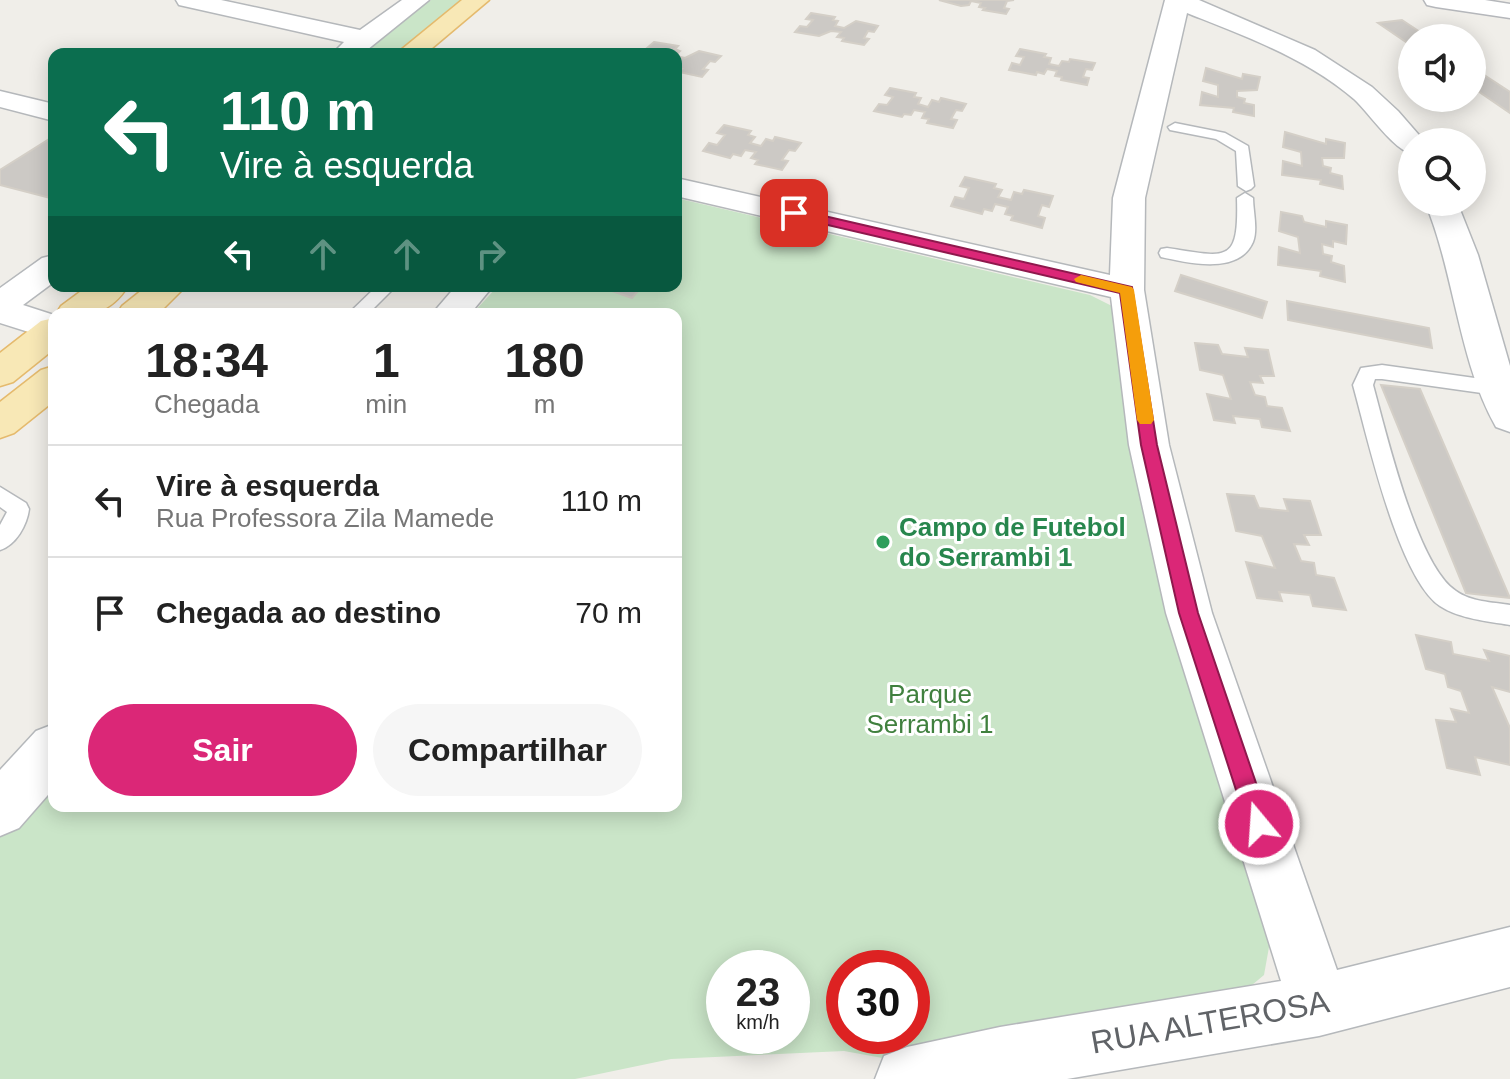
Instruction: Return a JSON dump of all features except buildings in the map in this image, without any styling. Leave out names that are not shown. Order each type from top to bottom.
[{"type":"main road","points":[[418,48],[488,4]]},
{"type":"main road","points":[[449,48],[488,4]]},
{"type":"main road","points":[[82,308],[103,292]]},
{"type":"main road","points":[[142,308],[162,292]]},
{"type":"main road","points":[[0,373],[48,334]]},
{"type":"main road","points":[[0,423],[48,385]]},
{"type":"street","points":[[188,0],[355,46],[417,0]]},
{"type":"street","points":[[1319,1005],[1189,613],[1149,445],[1127,290],[1129,198],[1177,0],[1268,35],[1335,70],[1380,105],[1398,128]]},
{"type":"street","points":[[1436,0],[1510,11]]},
{"type":"street","points":[[0,99],[48,111]]},
{"type":"street","points":[[682,188],[1127,290]]},
{"type":"street","points":[[1446,216],[1472,291],[1503,403]]},
{"type":"street","points":[[0,308],[48,271]]},
{"type":"street","points":[[456,308],[470,292]]},
{"type":"street","points":[[0,308],[48,327]]},
{"type":"street","points":[[0,809],[48,756]]},
{"type":"street","name":"RUA ALTEROSA","points":[[907,1079],[1004,1069],[1319,1005],[1510,957]]},
{"type":"lane","points":[[1167,253],[1225,258],[1236,253],[1245,241],[1243,149],[1233,141],[1175,127]]},
{"type":"lane","points":[[363,308],[381,292]]},
{"type":"lane","points":[[1503,403],[1382,372],[1368,373],[1363,385],[1406,524],[1428,576],[1442,596],[1466,608],[1510,615]]},
{"type":"lane","points":[[0,495],[18,509],[17,520],[0,541]]},
{"type":"green space","points":[[431,0],[468,0],[408,48],[367,48]]},
{"type":"green space","name":"Parque Serrambi 1","points":[[682,199],[1090,295],[1112,306],[1140,482],[1168,620],[1271,936],[1264,975],[1246,990],[910,1063],[860,1054],[930,1054],[930,950],[826,950],[826,1052],[810,1053],[810,950],[706,950],[706,1054],[779,1054],[671,1059],[575,1079],[0,1079],[0,836],[48,783],[48,812],[682,812],[682,308],[478,308],[492,292],[682,292]]},
{"type":"slow traffic","points":[[1081,279],[1127,290],[1145,420]]},
{"type":"place","name":"Campo de Futebol do Serrambi 1","points":[[883,542]]},
{"type":"route","points":[[794,213],[1127,290],[1149,445],[1189,613],[1259,824]]}]
